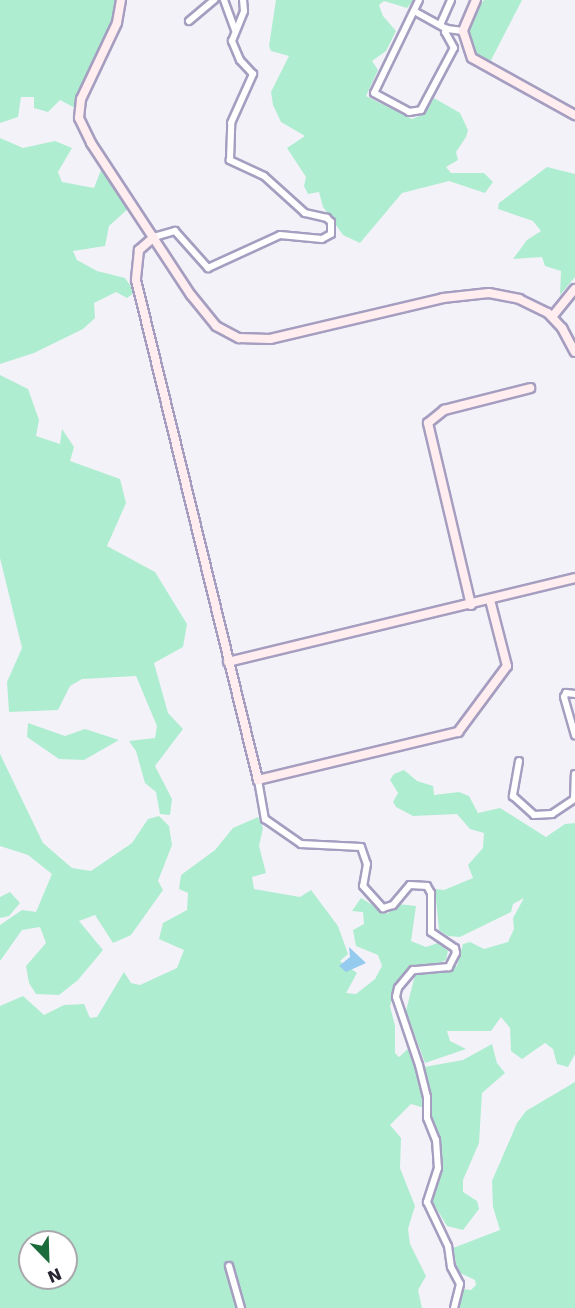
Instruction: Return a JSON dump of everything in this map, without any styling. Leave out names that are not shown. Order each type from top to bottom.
[{"type":"street","points":[[122,0],[117,23],[81,99],[79,118],[91,143],[216,326],[228,335],[252,341],[478,294],[519,299],[552,317],[575,352]]},
{"type":"street","points":[[189,21],[214,0]]},
{"type":"street","points":[[224,0],[235,30]]},
{"type":"street","points":[[243,0],[244,11],[232,41],[240,60],[254,74],[231,123],[230,160],[264,176],[304,213],[327,218],[331,222],[331,234],[322,239],[280,235],[208,268],[175,231],[154,237],[139,250],[136,280],[258,780],[265,819],[301,844],[361,847],[368,864],[363,886],[383,908],[393,905],[410,885],[427,886],[431,894],[431,932],[455,948],[456,953],[449,967],[413,970],[398,988],[396,997],[414,1046],[427,1097],[427,1118],[436,1140],[438,1168],[427,1202],[448,1246],[452,1267],[460,1284],[454,1308]]},
{"type":"street","points":[[419,0],[374,93],[409,112],[421,110],[454,48],[445,32],[447,29]]},
{"type":"street","points":[[440,25],[451,0]]},
{"type":"street","points":[[476,0],[463,31],[466,45],[477,63],[575,116]]},
{"type":"street","points":[[414,11],[447,29],[463,31]]},
{"type":"street","points":[[552,317],[575,289]]},
{"type":"street","points":[[471,604],[428,423],[444,410],[530,388]]},
{"type":"street","points":[[228,662],[575,578]]},
{"type":"street","points":[[258,780],[458,732],[507,666],[490,600]]},
{"type":"street","points":[[575,694],[566,693],[564,697],[575,735]]},
{"type":"street","points":[[519,761],[513,796],[534,815],[552,814],[574,799],[575,774]]},
{"type":"street","points":[[229,1266],[241,1308]]},
{"type":"green space","points":[[0,0],[118,0],[114,22],[75,108],[60,100],[48,112],[34,108],[34,97],[21,97],[18,117],[0,123]]},
{"type":"green space","points":[[276,0],[414,0],[407,8],[384,1],[379,5],[383,16],[396,31],[386,51],[372,61],[378,70],[366,96],[412,119],[424,114],[434,98],[460,113],[468,130],[456,152],[458,160],[446,167],[451,173],[484,173],[493,182],[485,193],[449,181],[402,193],[360,243],[343,235],[323,207],[319,192],[308,194],[304,186],[306,177],[287,148],[305,136],[281,122],[273,105],[271,92],[289,56],[271,51],[269,46]]},
{"type":"green space","points":[[484,0],[522,0],[488,66],[474,57],[466,34],[471,18]]},
{"type":"green space","points":[[0,138],[23,148],[55,141],[72,148],[58,172],[62,182],[94,188],[101,170],[129,208],[109,226],[105,246],[73,251],[77,260],[97,271],[125,278],[135,292],[127,298],[116,292],[94,303],[95,318],[83,329],[34,353],[0,364]]},
{"type":"green space","points":[[547,167],[575,174],[575,277],[560,295],[561,271],[545,266],[542,257],[513,259],[527,240],[541,231],[533,221],[498,209],[499,203]]},
{"type":"green space","points":[[0,375],[28,389],[39,420],[36,436],[60,444],[62,429],[74,447],[70,461],[120,479],[126,503],[107,546],[155,572],[187,624],[183,647],[154,663],[168,713],[183,729],[155,766],[172,799],[170,815],[160,814],[156,792],[145,783],[136,751],[129,741],[155,738],[157,726],[136,676],[82,679],[70,686],[58,710],[9,712],[7,682],[22,648],[0,558]]},
{"type":"green space","points":[[28,723],[65,736],[85,729],[119,740],[84,760],[59,759],[27,737]]},
{"type":"green space","points":[[0,754],[43,843],[72,868],[91,871],[132,843],[148,819],[159,816],[169,826],[172,845],[158,881],[163,890],[131,935],[113,943],[95,915],[79,921],[103,950],[78,980],[59,995],[36,994],[29,983],[26,966],[46,943],[40,927],[22,930],[0,961],[0,925],[22,910],[36,912],[52,874],[28,855],[0,846]]},
{"type":"green space","points":[[404,770],[417,781],[433,786],[434,795],[459,792],[469,796],[478,813],[500,808],[546,837],[565,824],[575,823],[575,1054],[568,1067],[557,1064],[553,1049],[545,1043],[522,1059],[511,1051],[510,1028],[501,1017],[491,1031],[447,1031],[450,1041],[466,1049],[425,1063],[406,1011],[415,975],[457,966],[463,944],[470,942],[484,949],[508,942],[514,929],[513,918],[524,898],[513,904],[511,912],[460,937],[448,936],[439,930],[435,889],[444,890],[473,878],[468,865],[483,848],[484,833],[470,829],[457,814],[413,816],[396,807],[393,802],[398,793],[390,780],[394,774]]},
{"type":"green space","points":[[258,817],[263,828],[259,846],[266,873],[252,877],[254,889],[300,897],[311,890],[338,926],[348,954],[340,961],[357,973],[346,993],[356,994],[375,979],[382,966],[378,955],[356,946],[353,930],[364,924],[363,912],[352,911],[361,898],[387,914],[398,904],[416,906],[411,941],[426,947],[438,943],[448,951],[446,960],[435,965],[410,970],[396,985],[390,1006],[395,1026],[395,1053],[399,1057],[410,1047],[424,1092],[425,1108],[411,1104],[390,1125],[401,1138],[400,1168],[415,1206],[408,1229],[410,1244],[426,1276],[418,1290],[422,1308],[0,1308],[0,1006],[23,996],[44,1015],[64,1005],[84,1004],[90,1018],[97,1017],[124,972],[131,983],[140,985],[177,968],[184,950],[159,939],[163,923],[187,910],[188,893],[179,889],[181,875],[215,850],[233,828]]},
{"type":"green space","points":[[10,892],[20,903],[9,916],[0,918],[0,897]]},
{"type":"green space","points":[[492,1044],[497,1063],[505,1073],[482,1093],[479,1143],[463,1180],[463,1192],[477,1201],[479,1209],[463,1230],[447,1226],[432,1201],[442,1160],[429,1111],[432,1102],[424,1067],[463,1060]]},
{"type":"green space","points":[[575,1082],[575,1308],[456,1308],[462,1289],[471,1290],[476,1285],[475,1280],[458,1272],[453,1248],[500,1230],[493,1207],[492,1181],[517,1123],[526,1111]]},
{"type":"water","points":[[349,947],[366,963],[346,972],[339,966],[350,957]]}]
